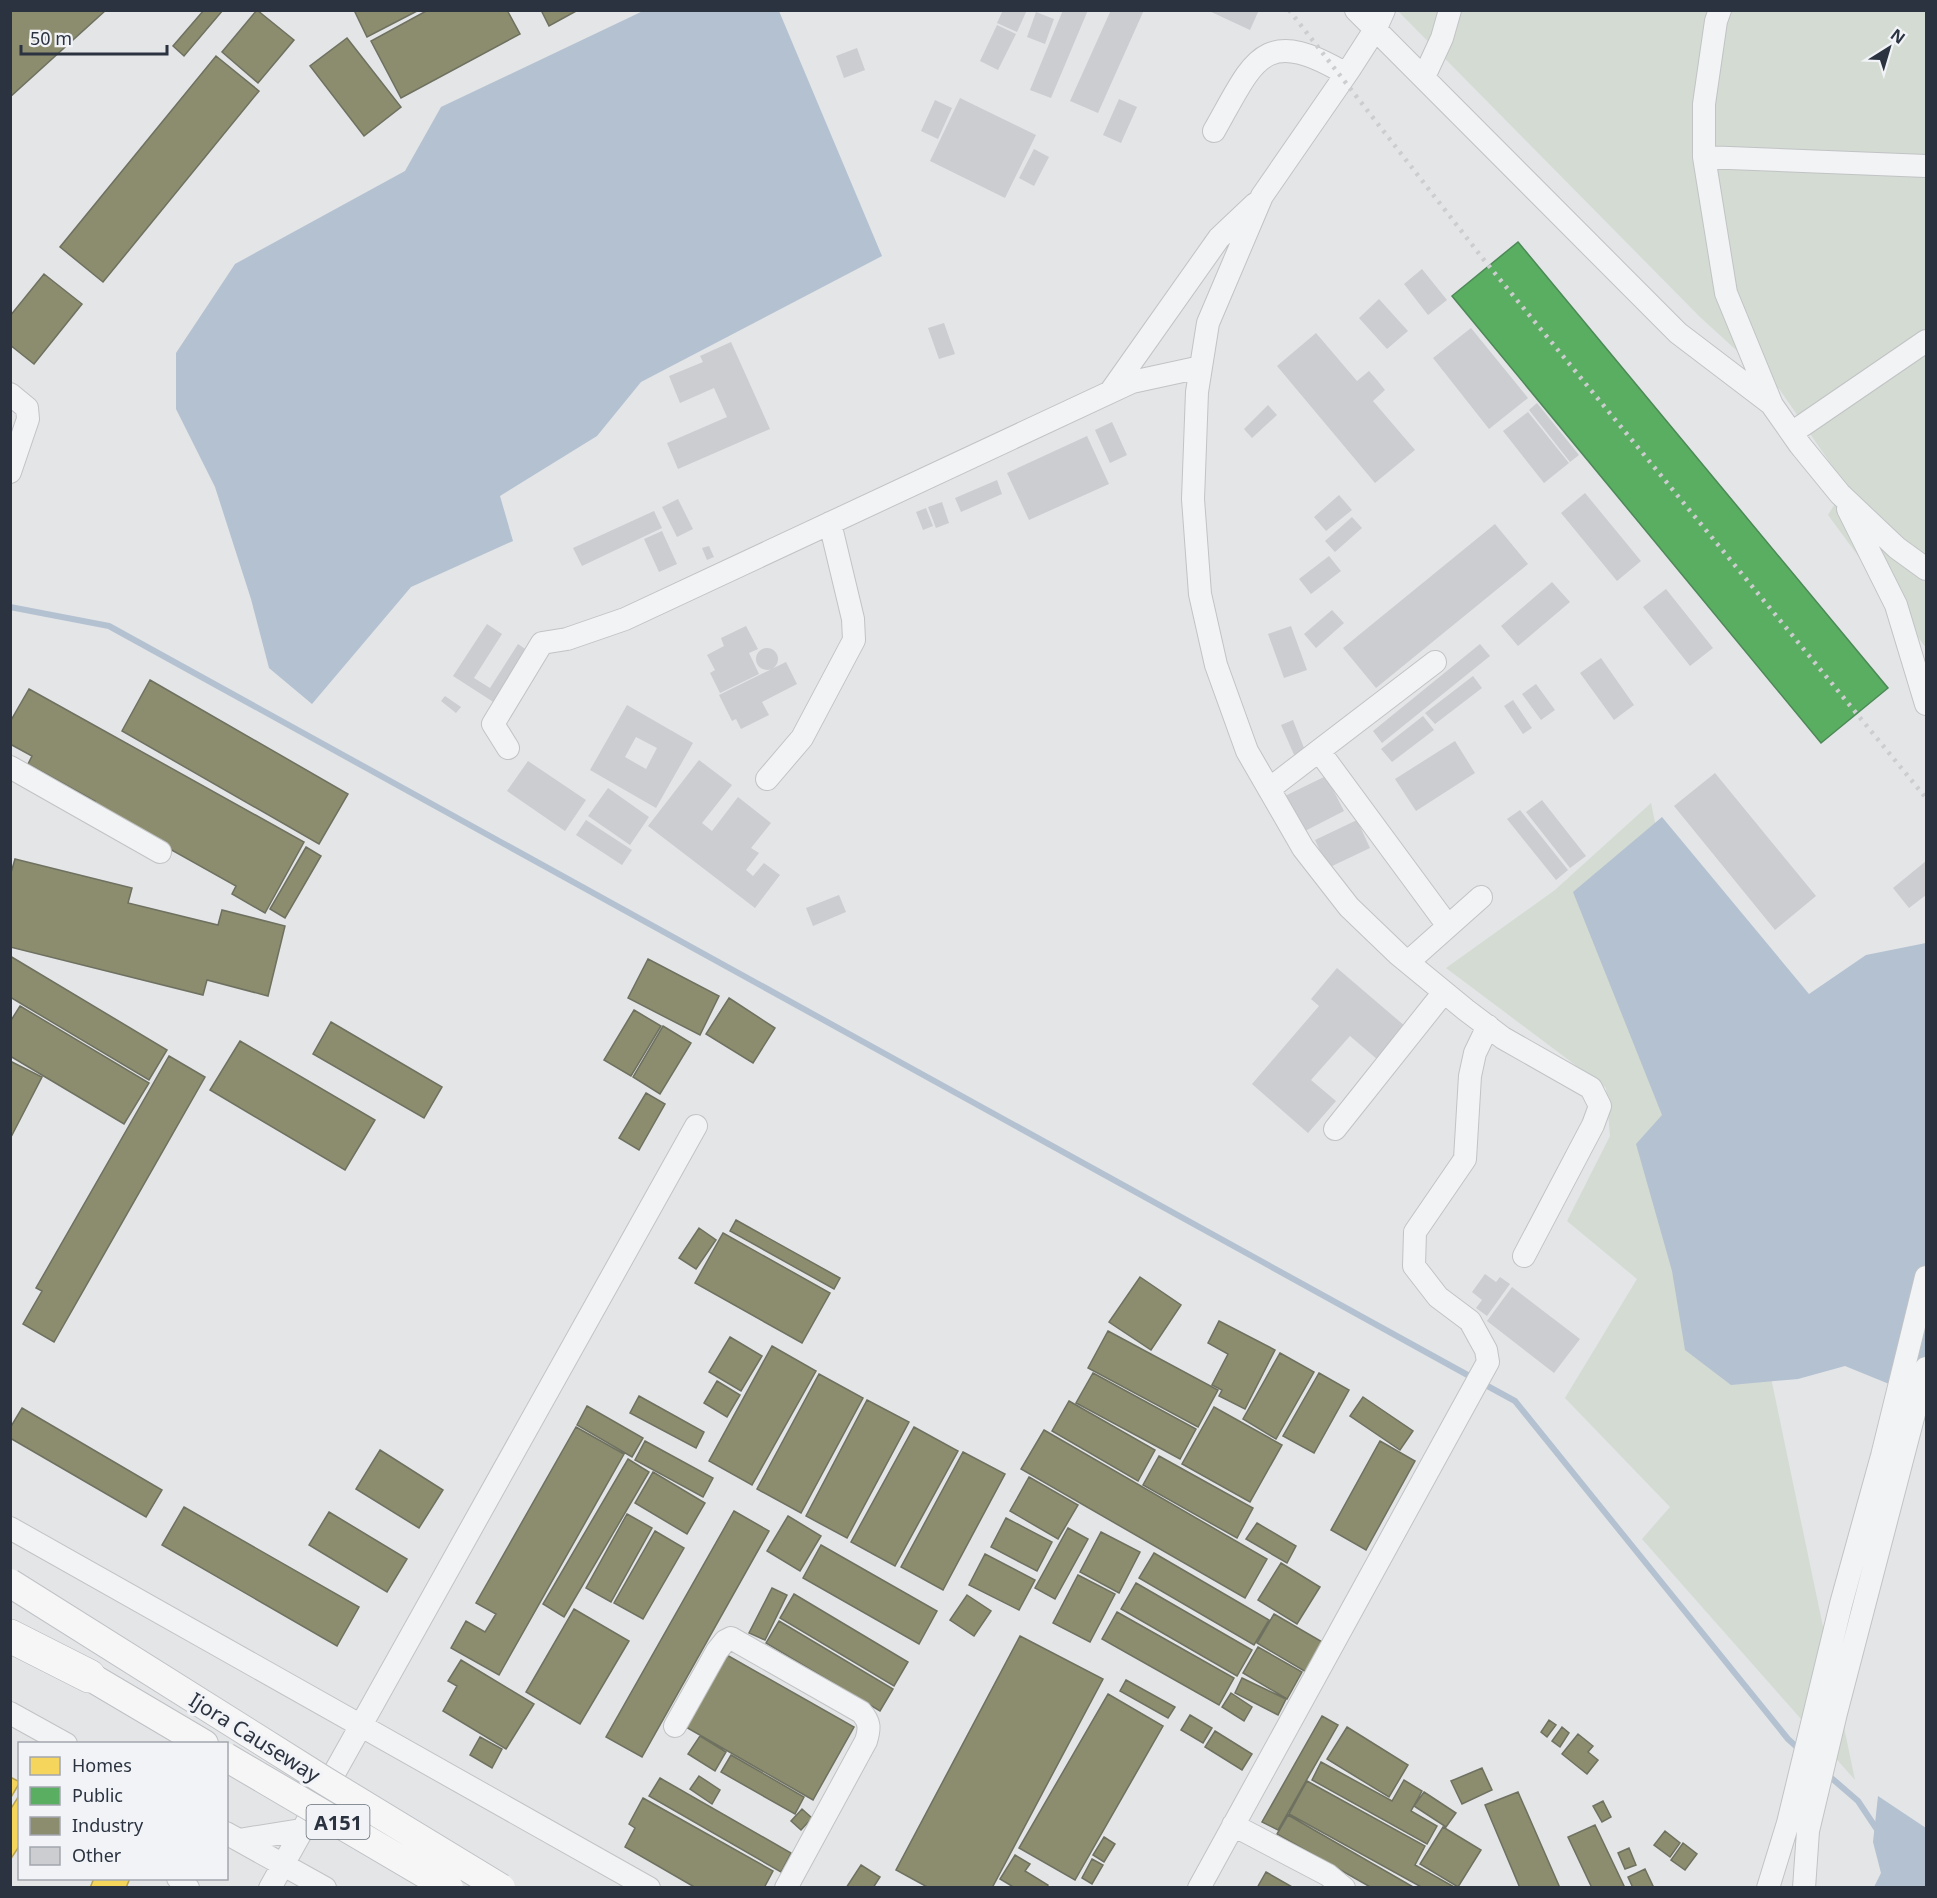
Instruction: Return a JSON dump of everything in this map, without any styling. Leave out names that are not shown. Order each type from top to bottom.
[{"type":"highway","points":[[10,1636],[89,1676]]},
{"type":"main road","name":"Ijora Causeway","points":[[10,1583],[315,1775],[501,1887]]},
{"type":"main road","name":"Ijora Causeway","points":[[89,1676],[202,1742]]},
{"type":"main road","name":"Ijora Causeway","points":[[228,1758],[448,1887]]},
{"type":"street","points":[[1356,10],[1380,19],[1424,77],[1678,333],[1772,405],[1840,494],[1897,548],[1926,569]]},
{"type":"street","points":[[1424,77],[1442,38],[1449,10]]},
{"type":"street","points":[[1720,10],[1716,21],[1704,104],[1704,157],[1726,293],[1772,405]]},
{"type":"street","points":[[1111,392],[1219,238],[1262,196],[1346,74],[1380,19]]},
{"type":"street","points":[[1214,130],[1250,67],[1265,56],[1293,50],[1314,56],[1346,74]]},
{"type":"street","points":[[1704,157],[1926,166]]},
{"type":"street","points":[[1262,196],[1208,323],[1197,392],[1193,499],[1200,594],[1220,675],[1247,752],[1304,848],[1348,908],[1408,963],[1488,1026],[1591,1088],[1600,1106],[1593,1125],[1524,1256]]},
{"type":"street","points":[[1793,432],[1926,341]]},
{"type":"street","points":[[508,748],[493,724],[542,643],[567,639],[625,619],[1132,382],[1201,367]]},
{"type":"street","points":[[10,394],[27,408],[28,419],[10,472]]},
{"type":"street","points":[[1840,494],[1896,604],[1926,704]]},
{"type":"street","points":[[767,779],[802,738],[854,640],[853,619],[830,523]]},
{"type":"street","points":[[1269,789],[1435,662]]},
{"type":"street","points":[[1319,751],[1448,926]]},
{"type":"street","points":[[10,767],[160,852]]},
{"type":"street","points":[[1408,963],[1481,897]]},
{"type":"street","points":[[1335,1129],[1444,992]]},
{"type":"street","points":[[1199,1887],[1488,1362],[1486,1350],[1470,1322],[1438,1297],[1414,1266],[1415,1232],[1465,1160],[1470,1076],[1475,1053],[1488,1026]]},
{"type":"street","points":[[270,1887],[696,1126]]},
{"type":"street","points":[[1768,1887],[1798,1827],[1826,1710],[1892,1461],[1926,1277]]},
{"type":"street","points":[[1892,1461],[1926,1368]]},
{"type":"street","points":[[10,1527],[649,1887]]},
{"type":"street","points":[[675,1726],[717,1651],[725,1641],[731,1638],[861,1712],[867,1719],[870,1729],[866,1741],[786,1887]]},
{"type":"street","points":[[10,1713],[64,1742]]},
{"type":"street","points":[[1233,1825],[1328,1875],[1344,1887]]},
{"type":"street","points":[[1798,1827],[1804,1887]]},
{"type":"street","points":[[233,1836],[302,1830]]},
{"type":"street","points":[[233,1836],[325,1887]]},
{"type":"shaded area","points":[[1398,11],[1926,11],[1926,648],[1828,515],[1846,486],[1780,390],[1700,317]]},
{"type":"shaded area","points":[[1651,803],[1855,1780],[1642,1539],[1670,1507],[1565,1398],[1637,1279],[1567,1221],[1610,1136],[1606,1088],[1446,968],[1555,890]]},
{"type":"water","points":[[643,11],[779,11],[882,256],[641,382],[597,436],[500,496],[513,541],[411,587],[312,704],[269,668],[251,599],[215,487],[176,409],[176,353],[235,264],[405,171],[441,107]]},
{"type":"water","points":[[1662,817],[1809,994],[1866,955],[1926,943],[1926,1399],[1845,1366],[1798,1379],[1731,1385],[1685,1350],[1672,1271],[1636,1144],[1662,1115],[1573,892]]},
{"type":"water","points":[[1878,1796],[1926,1828],[1926,1887],[1874,1887],[1881,1873],[1873,1842]]},
{"type":"building: Homes","points":[[10,1777],[18,1781],[18,1785],[10,1799]]},
{"type":"building: Homes","points":[[18,1797],[18,1848],[10,1860],[10,1810]]},
{"type":"building: Homes","points":[[93,1880],[129,1880],[126,1888],[90,1888]]},
{"type":"building: Public","points":[[1518,242],[1888,688],[1821,743],[1452,296]]},
{"type":"building: Industry","points":[[10,10],[106,10],[10,97]]},
{"type":"building: Industry","points":[[204,10],[223,10],[184,56],[173,46]]},
{"type":"building: Industry","points":[[257,10],[294,40],[258,83],[222,52]]},
{"type":"building: Industry","points":[[354,10],[419,10],[367,37]]},
{"type":"building: Industry","points":[[428,10],[507,10],[520,34],[401,98],[371,41]]},
{"type":"building: Industry","points":[[541,10],[578,10],[549,26]]},
{"type":"building: Industry","points":[[347,38],[401,107],[364,136],[310,66]]},
{"type":"building: Industry","points":[[216,56],[259,91],[103,282],[60,247]]},
{"type":"building: Industry","points":[[44,274],[82,304],[34,364],[10,345],[10,316]]},
{"type":"building: Industry","points":[[150,680],[348,794],[319,844],[122,731]]},
{"type":"building: Industry","points":[[29,689],[304,842],[265,913],[232,894],[236,886],[93,806],[95,801],[28,764],[32,756],[10,744],[10,722]]},
{"type":"building: Industry","points":[[306,847],[321,856],[285,918],[270,909]]},
{"type":"building: Industry","points":[[15,859],[132,888],[128,903],[218,925],[222,910],[285,926],[268,996],[207,980],[203,995],[10,947],[10,876]]},
{"type":"building: Industry","points":[[10,956],[167,1050],[149,1080],[10,997]]},
{"type":"building: Industry","points":[[648,959],[719,996],[700,1035],[628,998]]},
{"type":"building: Industry","points":[[729,998],[775,1028],[753,1063],[706,1034]]},
{"type":"building: Industry","points":[[20,1006],[149,1083],[124,1124],[10,1056],[10,1022]]},
{"type":"building: Industry","points":[[634,1010],[661,1026],[631,1076],[604,1060]]},
{"type":"building: Industry","points":[[331,1022],[442,1087],[424,1118],[313,1054]]},
{"type":"building: Industry","points":[[663,1026],[691,1043],[660,1094],[633,1077]]},
{"type":"building: Industry","points":[[240,1041],[375,1120],[345,1170],[210,1090]]},
{"type":"building: Industry","points":[[169,1056],[205,1077],[54,1342],[23,1324],[42,1291],[36,1288]]},
{"type":"building: Industry","points":[[10,1061],[42,1077],[10,1139]]},
{"type":"building: Industry","points":[[646,1093],[665,1104],[639,1150],[619,1138]]},
{"type":"building: Industry","points":[[736,1220],[840,1278],[834,1289],[730,1231]]},
{"type":"building: Industry","points":[[699,1228],[716,1240],[696,1269],[679,1258]]},
{"type":"building: Industry","points":[[723,1233],[830,1293],[802,1343],[695,1283]]},
{"type":"building: Industry","points":[[1140,1277],[1181,1305],[1151,1350],[1109,1322]]},
{"type":"building: Industry","points":[[1219,1321],[1275,1350],[1245,1409],[1219,1396],[1222,1390],[1212,1385],[1228,1354],[1208,1343]]},
{"type":"building: Industry","points":[[1108,1331],[1218,1390],[1198,1427],[1088,1368]]},
{"type":"building: Industry","points":[[730,1337],[762,1356],[741,1391],[709,1372]]},
{"type":"building: Industry","points":[[772,1346],[816,1371],[752,1485],[709,1461]]},
{"type":"building: Industry","points":[[1280,1353],[1314,1372],[1276,1439],[1243,1419]]},
{"type":"building: Industry","points":[[1093,1373],[1196,1429],[1180,1459],[1076,1403]]},
{"type":"building: Industry","points":[[1319,1373],[1349,1390],[1314,1453],[1283,1436]]},
{"type":"building: Industry","points":[[819,1374],[863,1398],[801,1513],[757,1489]]},
{"type":"building: Industry","points":[[717,1381],[740,1395],[727,1417],[704,1403]]},
{"type":"building: Industry","points":[[639,1396],[704,1432],[696,1448],[630,1413]]},
{"type":"building: Industry","points":[[1363,1397],[1413,1431],[1400,1450],[1350,1416]]},
{"type":"building: Industry","points":[[867,1400],[909,1422],[847,1538],[806,1516]]},
{"type":"building: Industry","points":[[1069,1401],[1155,1450],[1138,1481],[1052,1431]]},
{"type":"building: Industry","points":[[587,1406],[643,1438],[632,1457],[577,1425]]},
{"type":"building: Industry","points":[[1214,1407],[1282,1445],[1250,1502],[1182,1464]]},
{"type":"building: Industry","points":[[22,1408],[162,1490],[146,1517],[10,1438],[10,1428]]},
{"type":"building: Industry","points":[[576,1427],[624,1454],[499,1675],[451,1648],[466,1621],[485,1632],[496,1614],[476,1603]]},
{"type":"building: Industry","points":[[914,1427],[958,1451],[895,1566],[851,1542]]},
{"type":"building: Industry","points":[[1044,1430],[1267,1559],[1245,1598],[1021,1469]]},
{"type":"building: Industry","points":[[645,1441],[713,1478],[703,1497],[635,1460]]},
{"type":"building: Industry","points":[[1380,1441],[1415,1461],[1366,1550],[1331,1530]]},
{"type":"building: Industry","points":[[380,1450],[443,1490],[419,1528],[356,1489]]},
{"type":"building: Industry","points":[[963,1452],[1005,1474],[943,1590],[901,1567]]},
{"type":"building: Industry","points":[[1159,1456],[1253,1508],[1237,1538],[1143,1485]]},
{"type":"building: Industry","points":[[628,1459],[649,1472],[564,1617],[543,1604]]},
{"type":"building: Industry","points":[[653,1472],[705,1503],[687,1534],[635,1503]]},
{"type":"building: Industry","points":[[1029,1477],[1078,1505],[1058,1539],[1010,1511]]},
{"type":"building: Industry","points":[[184,1507],[359,1607],[337,1646],[162,1545]]},
{"type":"building: Industry","points":[[734,1511],[769,1531],[642,1757],[606,1737]]},
{"type":"building: Industry","points":[[329,1512],[407,1559],[387,1592],[309,1545]]},
{"type":"building: Industry","points":[[627,1514],[652,1528],[611,1602],[586,1588]]},
{"type":"building: Industry","points":[[788,1516],[821,1536],[800,1571],[767,1551]]},
{"type":"building: Industry","points":[[1006,1518],[1052,1542],[1037,1571],[991,1547]]},
{"type":"building: Industry","points":[[1257,1523],[1296,1546],[1287,1563],[1246,1539]]},
{"type":"building: Industry","points":[[1068,1528],[1088,1539],[1055,1599],[1035,1588]]},
{"type":"building: Industry","points":[[655,1531],[684,1548],[643,1619],[614,1603]]},
{"type":"building: Industry","points":[[1101,1532],[1140,1552],[1119,1593],[1080,1572]]},
{"type":"building: Industry","points":[[821,1545],[937,1611],[919,1644],[803,1578]]},
{"type":"building: Industry","points":[[1154,1553],[1269,1620],[1254,1645],[1139,1578]]},
{"type":"building: Industry","points":[[985,1554],[1035,1580],[1019,1610],[969,1585]]},
{"type":"building: Industry","points":[[1281,1563],[1320,1587],[1297,1624],[1258,1600]]},
{"type":"building: Industry","points":[[1078,1575],[1115,1594],[1090,1642],[1053,1623]]},
{"type":"building: Industry","points":[[1136,1583],[1252,1650],[1237,1676],[1121,1609]]},
{"type":"building: Industry","points":[[772,1588],[787,1595],[765,1640],[749,1633]]},
{"type":"building: Industry","points":[[794,1594],[908,1662],[894,1686],[780,1618]]},
{"type":"building: Industry","points":[[967,1595],[991,1611],[974,1636],[950,1620]]},
{"type":"building: Industry","points":[[574,1609],[629,1641],[580,1724],[526,1692]]},
{"type":"building: Industry","points":[[1117,1612],[1234,1678],[1219,1705],[1102,1639]]},
{"type":"building: Industry","points":[[1274,1614],[1324,1643],[1306,1672],[1257,1643]]},
{"type":"building: Industry","points":[[779,1621],[893,1689],[880,1711],[766,1643]]},
{"type":"building: Industry","points":[[1020,1636],[1103,1679],[992,1888],[929,1888],[896,1870]]},
{"type":"building: Industry","points":[[1258,1647],[1302,1672],[1287,1699],[1243,1673]]},
{"type":"building: Industry","points":[[725,1654],[854,1727],[813,1800],[684,1726]]},
{"type":"building: Industry","points":[[461,1660],[534,1704],[506,1749],[443,1711],[457,1686],[448,1681]]},
{"type":"building: Industry","points":[[1242,1678],[1286,1699],[1278,1715],[1235,1693]]},
{"type":"building: Industry","points":[[1126,1680],[1175,1707],[1168,1718],[1120,1691]]},
{"type":"building: Industry","points":[[1231,1693],[1252,1707],[1244,1721],[1222,1707]]},
{"type":"building: Industry","points":[[1108,1694],[1163,1726],[1075,1880],[1019,1848]]},
{"type":"building: Industry","points":[[1190,1715],[1212,1728],[1203,1743],[1181,1730]]},
{"type":"building: Industry","points":[[1322,1716],[1338,1725],[1278,1830],[1262,1822]]},
{"type":"building: Industry","points":[[1549,1720],[1556,1725],[1547,1737],[1541,1732]]},
{"type":"building: Industry","points":[[1347,1727],[1408,1765],[1389,1797],[1327,1759]]},
{"type":"building: Industry","points":[[1562,1727],[1569,1733],[1560,1747],[1552,1741]]},
{"type":"building: Industry","points":[[1215,1731],[1252,1754],[1242,1770],[1205,1747]]},
{"type":"building: Industry","points":[[1578,1734],[1593,1746],[1588,1752],[1598,1760],[1587,1774],[1562,1754]]},
{"type":"building: Industry","points":[[700,1736],[726,1752],[715,1771],[688,1754]]},
{"type":"building: Industry","points":[[480,1737],[502,1749],[492,1768],[470,1755]]},
{"type":"building: Industry","points":[[731,1755],[804,1797],[795,1814],[721,1772]]},
{"type":"building: Industry","points":[[1321,1762],[1392,1801],[1404,1780],[1422,1791],[1411,1811],[1437,1826],[1427,1844],[1312,1780]]},
{"type":"building: Industry","points":[[1482,1768],[1492,1790],[1462,1804],[1451,1781]]},
{"type":"building: Industry","points":[[699,1776],[720,1790],[712,1804],[690,1789]]},
{"type":"building: Industry","points":[[660,1778],[791,1853],[781,1872],[649,1796]]},
{"type":"building: Industry","points":[[1307,1781],[1425,1846],[1415,1865],[1456,1888],[1423,1888],[1289,1814]]},
{"type":"building: Industry","points":[[1424,1792],[1456,1813],[1446,1827],[1414,1806]]},
{"type":"building: Industry","points":[[1518,1792],[1560,1888],[1520,1888],[1485,1805]]},
{"type":"building: Industry","points":[[643,1798],[773,1871],[764,1888],[696,1888],[625,1847],[635,1828],[629,1824]]},
{"type":"building: Industry","points":[[1603,1801],[1611,1817],[1602,1822],[1593,1806]]},
{"type":"building: Industry","points":[[802,1809],[812,1818],[801,1830],[791,1821]]},
{"type":"building: Industry","points":[[1288,1815],[1415,1888],[1372,1888],[1277,1834]]},
{"type":"building: Industry","points":[[1595,1825],[1625,1888],[1592,1888],[1568,1837]]},
{"type":"building: Industry","points":[[1443,1827],[1481,1850],[1458,1887],[1420,1864]]},
{"type":"building: Industry","points":[[1665,1831],[1680,1843],[1670,1857],[1654,1845]]},
{"type":"building: Industry","points":[[1104,1837],[1115,1844],[1104,1862],[1093,1855]]},
{"type":"building: Industry","points":[[1683,1843],[1697,1854],[1685,1870],[1671,1860]]},
{"type":"building: Industry","points":[[1629,1848],[1636,1865],[1625,1869],[1618,1853]]},
{"type":"building: Industry","points":[[1015,1855],[1030,1864],[1025,1871],[1048,1885],[1047,1888],[1015,1888],[1000,1879]]},
{"type":"building: Industry","points":[[1092,1859],[1103,1865],[1092,1884],[1082,1878]]},
{"type":"building: Industry","points":[[861,1865],[880,1877],[873,1888],[846,1888]]},
{"type":"building: Industry","points":[[1645,1869],[1654,1888],[1633,1888],[1628,1877]]},
{"type":"building: Industry","points":[[1266,1872],[1294,1888],[1257,1888]]},
{"type":"building: Other","points":[[1003,10],[1027,10],[1017,32],[997,23]]},
{"type":"building: Other","points":[[1063,10],[1088,10],[1051,98],[1030,90]]},
{"type":"building: Other","points":[[1111,10],[1144,10],[1098,113],[1070,101]]},
{"type":"building: Other","points":[[1207,10],[1259,10],[1250,30]]},
{"type":"building: Other","points":[[1036,12],[1054,19],[1045,44],[1027,37]]},
{"type":"building: Other","points":[[997,25],[1016,34],[998,70],[980,61]]},
{"type":"building: Other","points":[[857,48],[865,70],[844,78],[836,56]]},
{"type":"building: Other","points":[[960,98],[1036,135],[1005,198],[930,161]]},
{"type":"building: Other","points":[[1119,99],[1137,107],[1121,143],[1103,135]]},
{"type":"building: Other","points":[[935,100],[952,108],[938,139],[921,131]]},
{"type":"building: Other","points":[[1034,149],[1049,157],[1034,186],[1019,178]]},
{"type":"building: Other","points":[[1422,269],[1447,300],[1428,315],[1404,284]]},
{"type":"building: Other","points":[[1379,299],[1408,331],[1387,349],[1359,318]]},
{"type":"building: Other","points":[[944,323],[955,354],[939,359],[928,328]]},
{"type":"building: Other","points":[[1471,328],[1528,398],[1489,429],[1433,358]]},
{"type":"building: Other","points":[[1316,333],[1357,381],[1369,371],[1377,380],[1385,390],[1373,401],[1415,450],[1375,483],[1277,366]]},
{"type":"building: Other","points":[[731,342],[770,429],[678,469],[667,443],[727,417],[714,388],[680,403],[669,376],[703,362],[700,356]]},
{"type":"building: Other","points":[[1537,403],[1579,455],[1570,462],[1529,410]]},
{"type":"building: Other","points":[[1268,405],[1277,415],[1252,438],[1244,429]]},
{"type":"building: Other","points":[[1528,412],[1569,463],[1544,483],[1503,431]]},
{"type":"building: Other","points":[[1112,422],[1127,455],[1110,463],[1095,430]]},
{"type":"building: Other","points":[[1087,436],[1109,484],[1029,520],[1007,473]]},
{"type":"building: Other","points":[[997,480],[1002,494],[961,512],[955,498]]},
{"type":"building: Other","points":[[1585,493],[1641,561],[1617,581],[1561,513]]},
{"type":"building: Other","points":[[1339,495],[1352,510],[1326,531],[1314,517]]},
{"type":"building: Other","points":[[678,499],[693,529],[677,537],[662,507]]},
{"type":"building: Other","points":[[942,502],[949,523],[936,528],[928,507]]},
{"type":"building: Other","points":[[926,508],[933,526],[923,530],[916,512]]},
{"type":"building: Other","points":[[654,511],[662,528],[582,566],[573,548]]},
{"type":"building: Other","points":[[1352,517],[1362,528],[1335,552],[1325,541]]},
{"type":"building: Other","points":[[1495,524],[1528,564],[1376,688],[1343,648]]},
{"type":"building: Other","points":[[662,531],[677,564],[659,572],[644,539]]},
{"type":"building: Other","points":[[709,546],[714,557],[707,560],[702,548]]},
{"type":"building: Other","points":[[1329,556],[1341,571],[1311,594],[1299,579]]},
{"type":"building: Other","points":[[1552,582],[1570,602],[1518,646],[1501,626]]},
{"type":"building: Other","points":[[1666,589],[1713,648],[1690,666],[1643,607]]},
{"type":"building: Other","points":[[1332,610],[1344,623],[1316,648],[1304,634]]},
{"type":"building: Other","points":[[487,624],[502,634],[474,678],[490,688],[518,644],[531,653],[498,705],[453,676]]},
{"type":"building: Other","points":[[746,626],[758,649],[749,653],[759,674],[720,693],[710,673],[715,670],[707,655],[724,646],[721,638]]},
{"type":"building: Other","points":[[1291,626],[1307,670],[1284,678],[1268,634]]},
{"type":"building: Other","points":[[1480,644],[1490,656],[1382,743],[1373,731]]},
{"type":"building: Other","points":[[767,648],[775,651],[778,659],[775,667],[767,670],[759,667],[756,659],[759,651]]},
{"type":"building: Other","points":[[1601,658],[1634,705],[1614,720],[1580,673]]},
{"type":"building: Other","points":[[786,662],[797,684],[762,702],[769,715],[741,729],[736,719],[732,721],[719,695]]},
{"type":"building: Other","points":[[1473,676],[1482,688],[1435,724],[1425,713]]},
{"type":"building: Other","points":[[1536,684],[1555,710],[1541,720],[1522,694]]},
{"type":"building: Other","points":[[445,696],[461,707],[456,713],[441,701]]},
{"type":"building: Other","points":[[1513,700],[1532,728],[1523,734],[1504,706]]},
{"type":"building: Other","points":[[627,705],[693,743],[656,808],[590,770]],"holes":[[[636,737],[657,748],[646,769],[625,757]]]},
{"type":"building: Other","points":[[1423,716],[1434,730],[1392,762],[1381,749]]},
{"type":"building: Other","points":[[1293,720],[1306,753],[1295,757],[1281,725]]},
{"type":"building: Other","points":[[1455,741],[1475,773],[1416,811],[1395,779]]},
{"type":"building: Other","points":[[699,760],[732,785],[702,823],[712,831],[738,797],[771,823],[751,848],[759,853],[746,870],[753,876],[764,863],[780,875],[755,908],[648,826]]},
{"type":"building: Other","points":[[528,761],[586,800],[565,831],[507,791]]},
{"type":"building: Other","points":[[1715,773],[1816,896],[1775,930],[1674,806]]},
{"type":"building: Other","points":[[1326,776],[1344,811],[1303,832],[1285,796]]},
{"type":"building: Other","points":[[608,788],[649,817],[630,845],[588,816]]},
{"type":"building: Other","points":[[1542,800],[1586,856],[1570,868],[1526,812]]},
{"type":"building: Other","points":[[1520,810],[1568,870],[1556,880],[1507,819]]},
{"type":"building: Other","points":[[586,820],[632,850],[622,865],[576,835]]},
{"type":"building: Other","points":[[1357,820],[1370,848],[1328,868],[1315,840]]},
{"type":"building: Other","points":[[1926,861],[1926,895],[1909,908],[1893,888]]},
{"type":"building: Other","points":[[839,895],[846,912],[813,926],[806,908]]},
{"type":"building: Other","points":[[1337,968],[1406,1027],[1378,1060],[1350,1036],[1311,1080],[1336,1101],[1308,1133],[1252,1084],[1319,1006],[1311,999]]},
{"type":"building: Other","points":[[1485,1274],[1496,1282],[1500,1277],[1510,1284],[1487,1316],[1476,1308],[1482,1300],[1472,1292]]},
{"type":"building: Other","points":[[1512,1287],[1580,1339],[1554,1373],[1487,1321]]},
{"type":"waterway","points":[[10,607],[109,626],[1473,1378]]},
{"type":"waterway","points":[[1482,1383],[1515,1401],[1788,1739],[1800,1750]]},
{"type":"waterway","points":[[1828,1775],[1858,1801],[1878,1831]]},
{"type":"railway","points":[[1289,10],[1484,260],[1926,798]]}]
